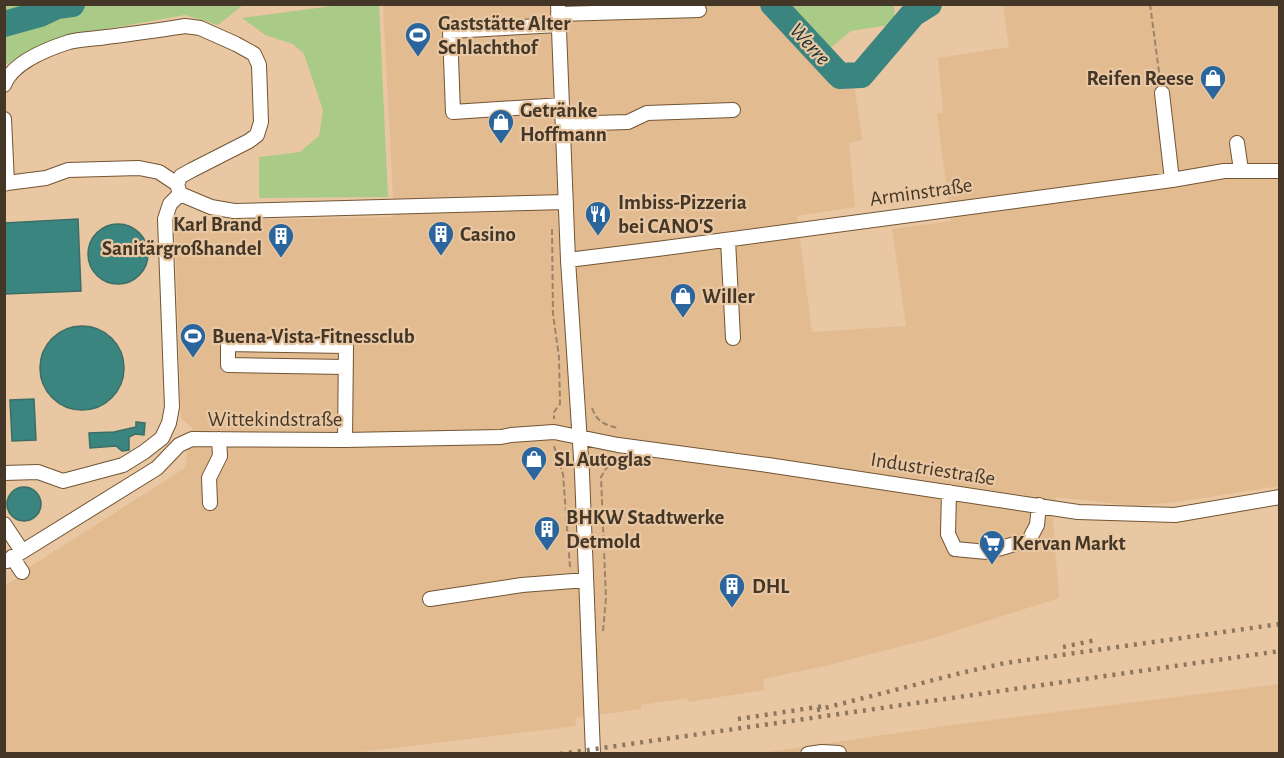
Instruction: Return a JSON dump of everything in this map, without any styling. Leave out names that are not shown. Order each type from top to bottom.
[{"type":"street","points":[[562,105],[453,112],[450,31],[558,15],[692,8]]},
{"type":"street","points":[[558,15],[568,260],[580,437],[593,753]]},
{"type":"street","points":[[4,85],[13,71],[34,56],[70,42],[185,27],[200,28],[254,54],[259,65],[261,122],[257,135],[249,141],[181,176],[179,189],[170,204],[165,219],[172,407],[169,423],[162,438],[123,465],[63,481],[38,472],[4,473]]},
{"type":"street","points":[[1162,93],[1172,180]]},
{"type":"street","points":[[563,124],[628,122],[647,114],[733,110]]},
{"type":"street","points":[[4,119],[6,184],[46,178],[68,170],[139,168],[159,172],[179,189],[211,207],[234,211],[566,202]]},
{"type":"street","points":[[1237,143],[1241,170]]},
{"type":"street","name":"Arminstraße","points":[[568,260],[1172,180],[1224,171],[1280,171]]},
{"type":"street","points":[[728,240],[733,338]]},
{"type":"street","points":[[345,440],[346,367],[346,346],[228,344],[228,365],[346,367]]},
{"type":"street","name":"Wittekindstraße","points":[[14,556],[157,468],[179,445],[192,439],[345,440],[501,437],[546,432],[580,437]]},
{"type":"street","name":"Industriestraße","points":[[580,437],[618,445],[709,456],[1077,512],[1175,515],[1280,497]]},
{"type":"street","points":[[210,503],[209,478],[220,456],[219,439]]},
{"type":"street","points":[[949,492],[948,534],[955,549],[987,552],[1029,540],[1037,525],[1039,506]]},
{"type":"street","points":[[4,524],[14,556],[22,572]]},
{"type":"street","points":[[430,599],[522,585],[586,580]]},
{"type":"street","points":[[808,753],[839,753]]},
{"type":"path","points":[[1150,4],[1162,93]]},
{"type":"path","points":[[552,227],[554,314],[559,357],[560,404],[554,412]]},
{"type":"path","points":[[609,426],[618,428]]},
{"type":"path","points":[[603,634],[606,598],[601,477],[607,466],[622,461]]},
{"type":"shaded area","points":[[759,4],[771,10],[812,53],[830,75],[830,87],[854,83],[862,140],[849,143],[855,207],[797,216],[812,332],[906,326],[892,229],[951,221],[937,114],[943,112],[938,58],[1009,47],[1003,5],[1279,5],[1279,486],[1135,506],[1056,497],[1053,522],[1059,598],[937,637],[829,665],[763,679],[764,690],[688,702],[687,698],[641,705],[641,709],[575,718],[576,726],[352,753],[5,754],[5,586],[22,572],[185,468],[192,428],[181,418],[175,232],[184,221],[394,217],[383,5]]},
{"type":"shaded area","points":[[1279,684],[1279,753],[755,754],[945,726]]},
{"type":"green space","points":[[5,5],[243,5],[218,25],[185,15],[73,35],[54,40],[5,65]]},
{"type":"green space","points":[[339,5],[379,5],[388,197],[259,198],[259,157],[300,152],[319,136],[323,110],[304,54],[293,44],[265,35],[242,18]]},
{"type":"green space","points":[[787,5],[894,5],[895,24],[851,31],[830,48]]},
{"type":"water","points":[[78,219],[81,291],[5,294],[5,223]]},
{"type":"water","points":[[118,224],[135,229],[143,237],[148,254],[143,271],[135,279],[118,284],[101,279],[93,271],[88,254],[93,237],[101,229]]},
{"type":"water","points":[[74,326],[90,326],[106,333],[117,344],[124,360],[121,384],[112,398],[90,410],[74,410],[58,403],[47,392],[40,376],[40,360],[47,344],[58,333]]},
{"type":"water","points":[[34,399],[36,440],[12,441],[10,400]]},
{"type":"water","points":[[136,422],[145,423],[144,435],[135,434],[129,437],[129,450],[122,451],[116,446],[90,448],[89,433],[114,432],[136,427]]},
{"type":"water","points":[[24,487],[36,492],[41,504],[36,516],[24,521],[12,516],[7,504],[12,492]]},
{"type":"waterway","name":"Werre","points":[[4,24],[40,14],[57,6],[72,4]]},
{"type":"waterway","name":"Werre","points":[[773,4],[840,76],[861,75],[913,14],[929,4]]},
{"type":"railway","points":[[817,710],[1005,663],[1280,624]]},
{"type":"railway","points":[[1063,647],[1096,640]]},
{"type":"railway","points":[[560,754],[1280,651]]},
{"type":"railway","points":[[738,719],[824,706]]},
{"type":"place","name":"Gaststätte Alter Schlachthof","points":[[418,58]]},
{"type":"place","name":"Reifen Reese","points":[[1213,101]]},
{"type":"place","name":"Getränke Hoffmann","points":[[501,145]]},
{"type":"place","name":"Imbiss-Pizzeria bei CANO'S","points":[[598,237]]},
{"type":"place","name":"Casino","points":[[441,257]]},
{"type":"place","name":"Karl Brand Sanitärgroßhandel","points":[[281,259]]},
{"type":"place","name":"Willer","points":[[683,319]]},
{"type":"place","name":"Buena-Vista-Fitnessclub","points":[[193,359]]},
{"type":"place","name":"SL Autoglas","points":[[534,482]]},
{"type":"place","name":"BHKW Stadtwerke Detmold","points":[[547,552]]},
{"type":"place","name":"Kervan Markt","points":[[992,566]]},
{"type":"place","name":"DHL","points":[[732,609]]}]
